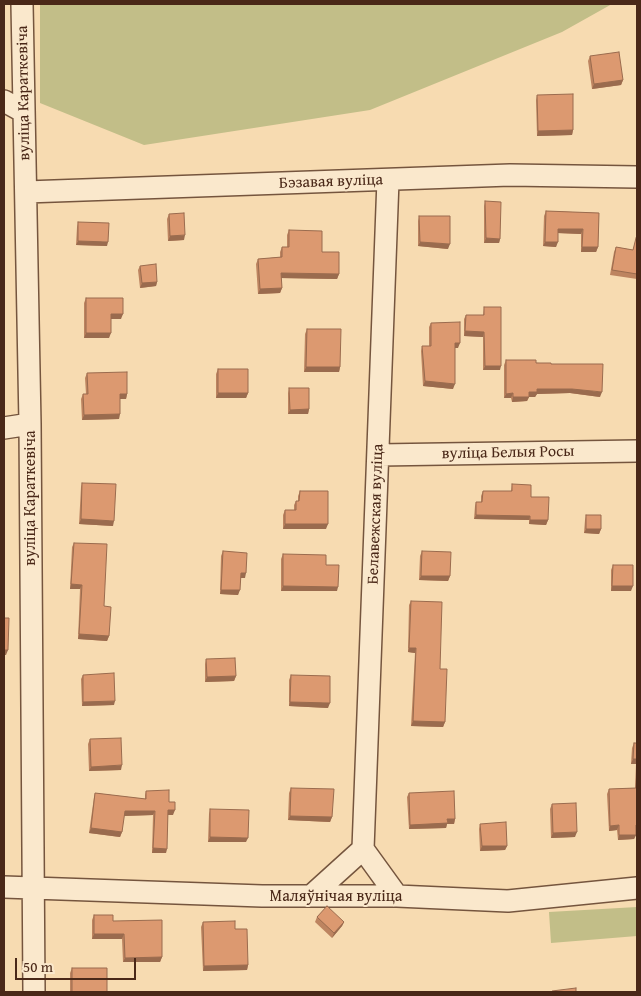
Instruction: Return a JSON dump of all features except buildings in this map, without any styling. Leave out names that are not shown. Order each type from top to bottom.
[{"type":"street","name":"вуліца Караткевіча","points":[[22,4],[30,424],[34,992]]},
{"type":"street","points":[[4,101],[24,112]]},
{"type":"street","name":"Бэзавая вуліца","points":[[26,192],[510,175],[637,177]]},
{"type":"street","name":"Белавежская вуліца","points":[[363,849],[388,180]]},
{"type":"street","points":[[4,428],[30,424]]},
{"type":"street","name":"вуліца Белыя Росы","points":[[379,455],[637,451]]},
{"type":"street","points":[[311,896],[363,849],[398,896]]},
{"type":"street","name":"Маляўнічая вуліца","points":[[4,887],[262,896],[398,896],[508,901],[637,888]]},
{"type":"shaded area","points":[[40,4],[612,4],[562,32],[370,110],[144,145],[40,103]]},
{"type":"shaded area","points":[[637,907],[637,936],[551,943],[549,912]]}]
